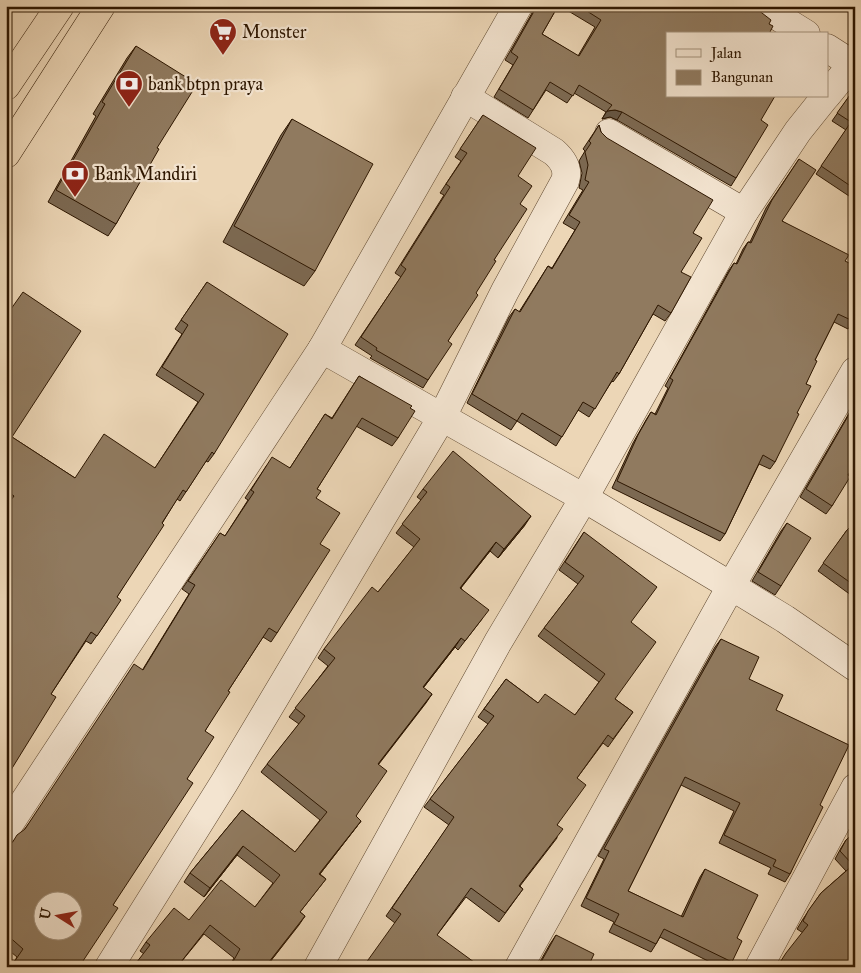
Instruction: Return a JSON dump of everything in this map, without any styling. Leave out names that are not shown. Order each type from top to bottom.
[{"type":"highway","points":[[6,86],[60,6]]},
{"type":"highway","points":[[6,154],[101,6]]},
{"type":"street","points":[[6,829],[322,349],[518,6]]},
{"type":"street","points":[[762,6],[803,32]]},
{"type":"street","points":[[828,49],[854,64],[828,95]]},
{"type":"street","points":[[109,967],[229,774],[442,417],[568,175],[562,158],[465,97]]},
{"type":"street","points":[[318,967],[498,642],[584,498],[744,212],[798,131],[825,98]]},
{"type":"street","points":[[609,133],[744,212]]},
{"type":"street","points":[[322,349],[584,498],[785,619],[855,667]]},
{"type":"street","points":[[519,967],[731,586],[855,370]]},
{"type":"street","points":[[759,967],[855,788]]},
{"type":"building","points":[[537,6],[558,6],[542,34],[579,56],[601,20],[579,6],[753,6],[771,20],[769,24],[773,26],[770,32],[666,32],[666,98],[774,98],[761,120],[768,125],[736,178],[622,112],[615,110],[607,111],[612,105],[579,85],[573,96],[550,82],[533,110],[499,89],[518,57],[511,52]]},
{"type":"building","points":[[136,46],[197,84],[157,148],[159,149],[116,224],[56,190],[105,104],[102,102]]},
{"type":"building","points":[[855,88],[855,189],[821,166],[851,122],[837,113]]},
{"type":"building","points":[[483,115],[536,148],[518,176],[532,186],[520,204],[527,209],[494,260],[496,261],[476,293],[478,295],[448,341],[452,344],[428,380],[376,350],[377,348],[361,337],[406,269],[401,265],[450,187],[446,184],[467,153],[460,149]]},
{"type":"building","points":[[292,119],[373,164],[315,271],[234,226]]},
{"type":"building","points":[[599,125],[601,132],[607,138],[713,200],[693,233],[702,238],[681,272],[691,277],[671,313],[658,305],[619,374],[617,372],[595,409],[583,402],[562,437],[522,413],[517,421],[472,394],[515,309],[520,312],[548,266],[552,269],[580,222],[569,215],[589,182],[585,180],[588,165],[585,152],[591,143],[589,141]]},
{"type":"building","points":[[799,159],[816,170],[782,221],[849,255],[845,261],[855,266],[855,319],[853,321],[838,314],[815,360],[817,361],[806,384],[811,386],[775,462],[763,455],[725,534],[617,481],[638,435],[651,412],[656,415],[673,380],[670,378],[734,263],[737,264],[748,242],[751,243],[772,200]]},
{"type":"building","points":[[207,282],[288,334],[214,454],[212,452],[186,492],[183,490],[162,523],[164,525],[117,597],[121,600],[97,636],[91,632],[51,694],[56,697],[6,778],[6,507],[14,496],[6,490],[6,316],[23,292],[81,331],[12,437],[75,478],[104,434],[155,468],[204,394],[162,367],[188,325],[181,320]]},
{"type":"building","points":[[359,376],[412,406],[410,408],[415,411],[398,438],[362,418],[317,489],[321,491],[316,498],[340,513],[320,544],[330,550],[277,633],[269,628],[228,691],[230,692],[205,731],[214,737],[187,779],[193,783],[113,905],[118,908],[79,967],[15,967],[12,965],[23,949],[6,934],[6,848],[25,829],[134,664],[143,670],[195,585],[188,581],[220,533],[225,536],[254,492],[251,490],[272,457],[290,468],[325,414],[332,419]]},
{"type":"building","points":[[855,404],[855,464],[848,475],[850,477],[832,506],[806,489]]},
{"type":"building","points":[[453,451],[531,516],[504,549],[496,542],[460,588],[489,610],[465,641],[461,638],[423,687],[432,694],[378,764],[387,771],[356,816],[361,821],[319,874],[326,879],[300,912],[305,916],[265,967],[230,967],[240,949],[210,925],[177,967],[133,967],[150,945],[146,942],[174,908],[189,920],[221,880],[255,907],[280,875],[243,846],[210,888],[190,873],[242,810],[295,852],[327,812],[267,764],[305,716],[295,708],[335,658],[324,649],[372,587],[378,592],[420,539],[402,524],[427,492],[423,489]]},
{"type":"building","points":[[855,522],[855,586],[823,563]]},
{"type":"building","points":[[787,523],[811,538],[781,586],[758,572]]},
{"type":"building","points":[[584,532],[657,587],[631,622],[656,642],[615,699],[633,712],[613,739],[608,735],[577,778],[586,785],[557,825],[563,829],[519,886],[523,889],[505,913],[471,888],[437,935],[478,965],[477,967],[363,967],[401,914],[392,908],[454,817],[430,799],[494,716],[484,709],[506,679],[538,703],[545,694],[575,715],[605,674],[544,628],[584,576],[565,562]]},
{"type":"building","points":[[721,639],[759,657],[749,679],[783,695],[776,710],[849,745],[820,805],[823,807],[790,874],[773,866],[776,860],[724,835],[740,803],[685,777],[628,891],[683,917],[705,869],[758,895],[737,938],[742,941],[732,962],[664,929],[656,944],[614,924],[619,914],[586,898],[609,851],[604,849]]},
{"type":"building","points":[[855,832],[855,967],[777,967],[808,925],[803,921],[821,893],[853,865],[840,851],[846,840]]},
{"type":"building","points":[[556,935],[594,954],[588,967],[550,967],[541,962]]},
{"type":"place","name":"Monster","points":[[223,56]]},
{"type":"place","name":"bank btpn praya","points":[[129,108]]},
{"type":"place","name":"Bank Mandiri","points":[[75,198]]}]
